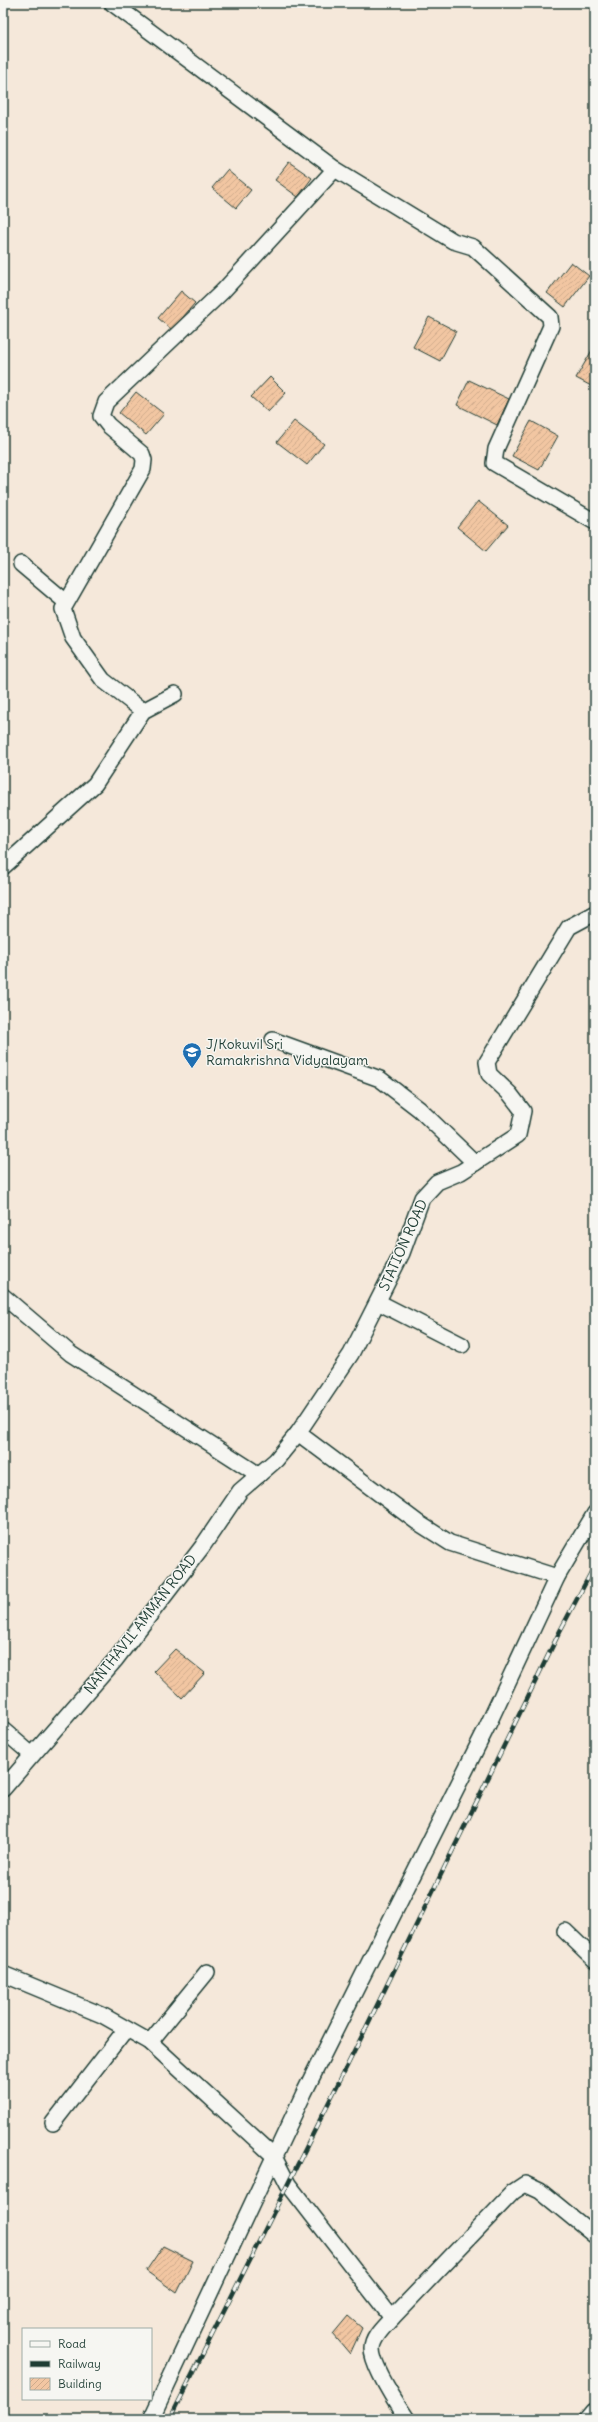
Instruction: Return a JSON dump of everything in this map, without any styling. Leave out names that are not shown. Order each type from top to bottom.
[{"type":"street","points":[[112,3],[335,169],[453,241],[473,247],[550,316],[551,326],[496,449],[494,463],[595,522]]},
{"type":"street","points":[[143,711],[103,680],[73,638],[63,609],[143,470],[144,460],[142,454],[108,425],[101,416],[106,402],[223,291],[335,169]]},
{"type":"street","points":[[21,564],[66,602]]},
{"type":"street","points":[[3,867],[95,784],[143,711],[175,694]]},
{"type":"street","name":"STATION ROAD","points":[[259,1475],[276,1460],[298,1433],[351,1354],[402,1253],[422,1198],[437,1182],[461,1172],[518,1135],[523,1111],[510,1094],[489,1074],[487,1062],[569,927],[595,913]]},
{"type":"street","points":[[273,1040],[380,1079],[419,1109],[475,1163]]},
{"type":"street","points":[[3,1296],[71,1354],[259,1475]]},
{"type":"street","points":[[378,1302],[462,1345]]},
{"type":"street","points":[[298,1433],[417,1522],[450,1543],[557,1577]]},
{"type":"street","name":"NANTHAVIL AMMAN ROAD","points":[[3,1790],[32,1754],[116,1659],[202,1547],[240,1491],[259,1475]]},
{"type":"street","points":[[151,2419],[273,2155],[371,1955],[486,1729],[557,1577],[595,1513]]},
{"type":"street","points":[[3,1730],[32,1754]]},
{"type":"street","points":[[565,1931],[595,1960]]},
{"type":"street","points":[[150,2042],[207,1972]]},
{"type":"street","points":[[3,1974],[102,2015],[126,2030],[150,2042],[273,2155],[288,2184],[392,2318]]},
{"type":"street","points":[[53,2123],[126,2030]]},
{"type":"street","points":[[406,2419],[389,2390],[374,2358],[372,2348],[375,2338],[392,2318],[513,2192],[525,2184],[540,2191],[595,2236]]},
{"type":"street","points":[[590,2419],[595,2413]]},
{"type":"building","points":[[289,162],[312,178],[298,197],[275,180]]},
{"type":"building","points":[[227,170],[251,190],[236,208],[212,188]]},
{"type":"building","points":[[571,262],[589,276],[565,307],[547,293]]},
{"type":"building","points":[[181,291],[195,303],[172,330],[158,318]]},
{"type":"building","points":[[429,317],[456,331],[440,361],[413,347]]},
{"type":"building","points":[[595,345],[595,388],[576,378]]},
{"type":"building","points":[[270,377],[286,393],[268,412],[251,397]]},
{"type":"building","points":[[469,380],[509,399],[497,425],[457,405]]},
{"type":"building","points":[[136,392],[164,414],[146,435],[119,413]]},
{"type":"building","points":[[294,421],[324,444],[307,465],[277,442]]},
{"type":"building","points":[[531,421],[558,436],[539,470],[512,456]]},
{"type":"building","points":[[478,501],[508,525],[486,551],[457,527]]},
{"type":"building","points":[[175,1649],[205,1673],[182,1698],[154,1671]]},
{"type":"building","points":[[163,2246],[193,2261],[177,2293],[146,2271]]},
{"type":"building","points":[[348,2316],[362,2328],[350,2354],[333,2334]]},
{"type":"railway","points":[[170,2419],[363,2034],[560,1631],[595,1565]]},
{"type":"place","name":"J/Kokuvil Sri Ramakrishna Vidyalayam","points":[[192,1069]]}]
